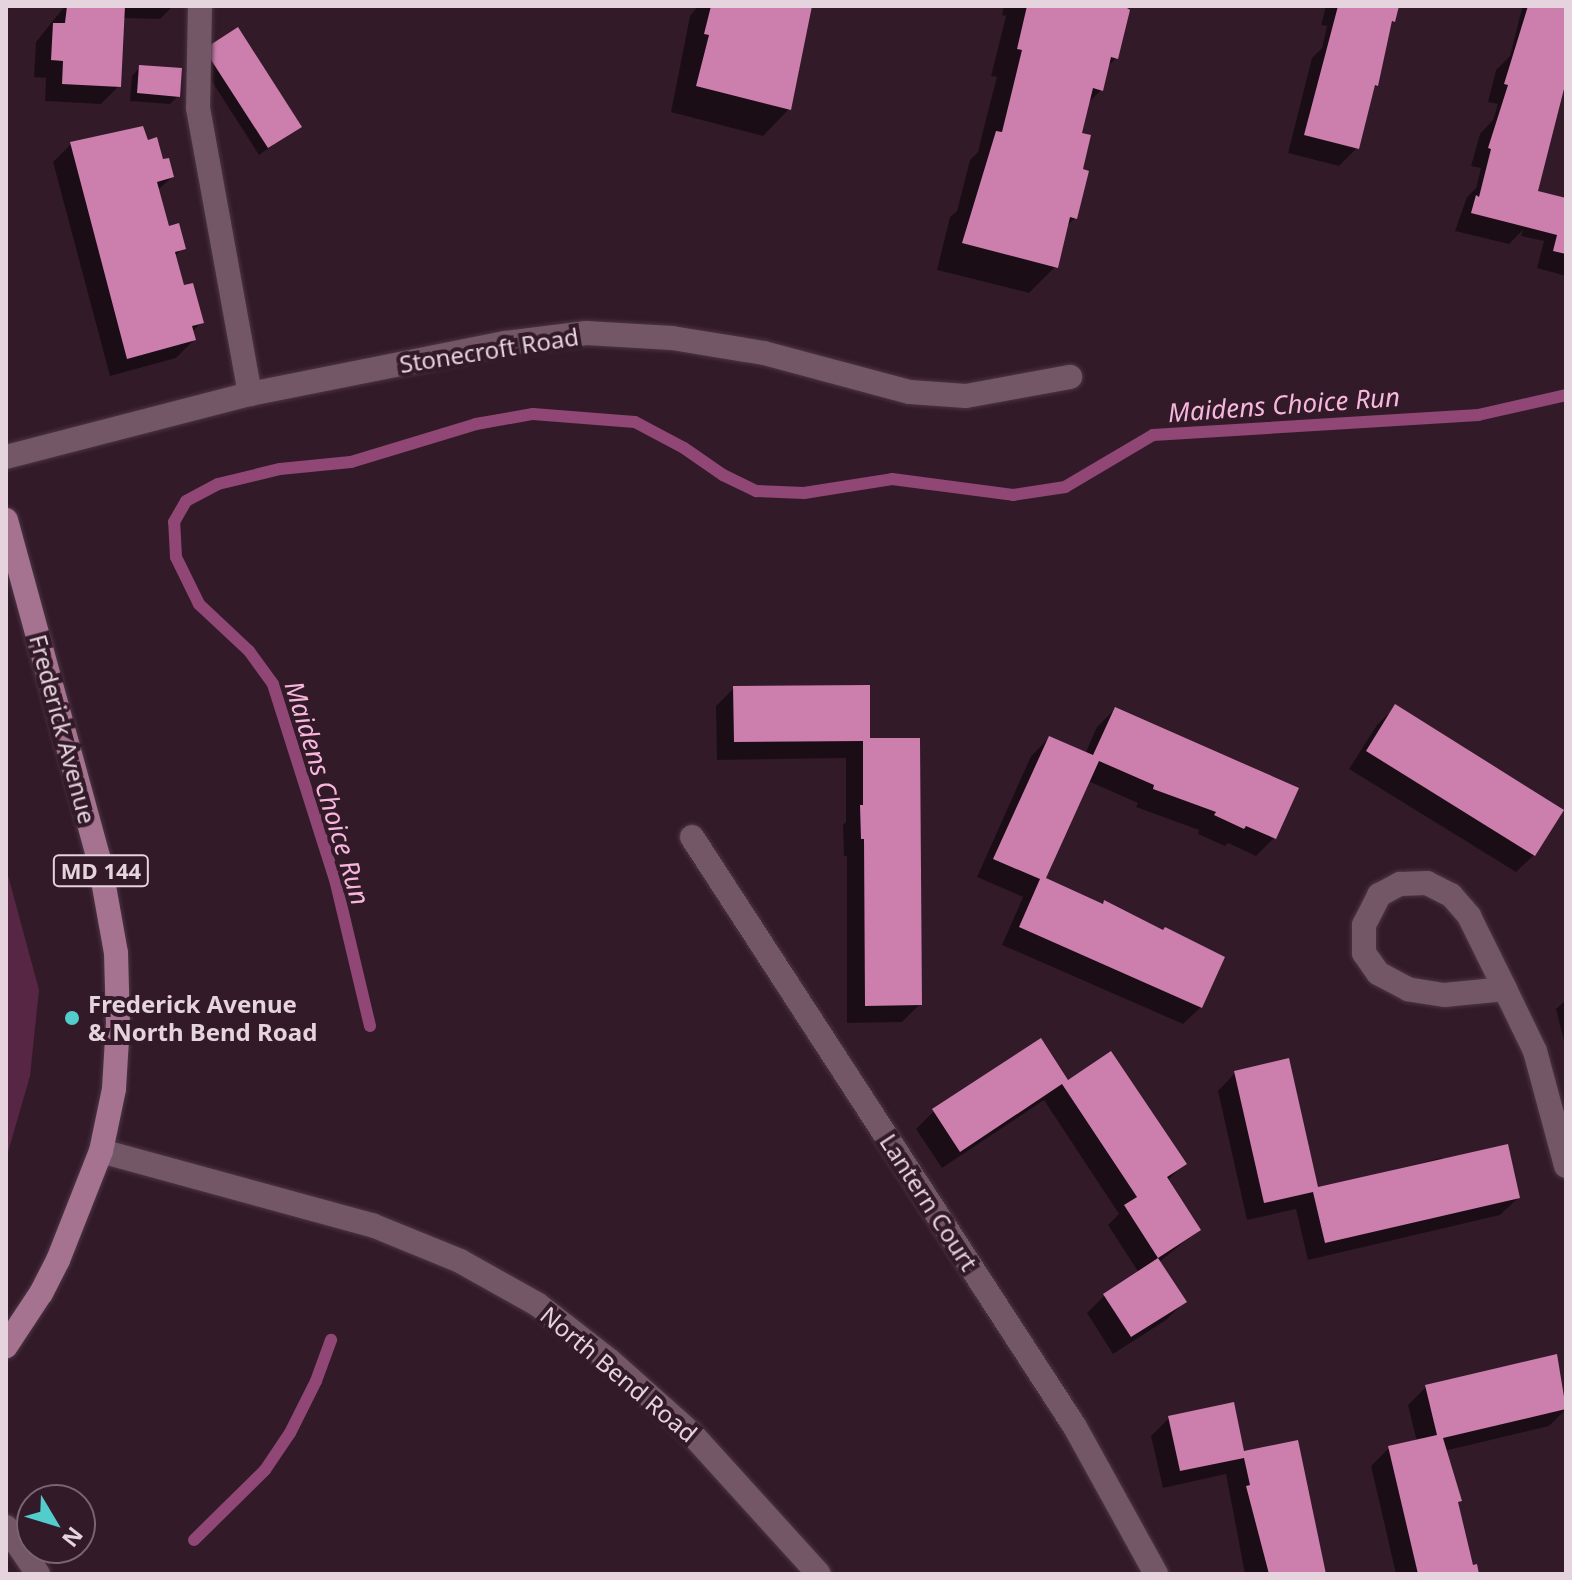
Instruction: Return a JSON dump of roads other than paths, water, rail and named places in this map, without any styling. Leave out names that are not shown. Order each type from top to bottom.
[{"type":"main road","name":"Frederick Avenue","points":[[6,520],[100,864],[116,953],[118,1023],[114,1089],[101,1151],[58,1260],[6,1346]]},
{"type":"street","points":[[200,6],[198,108],[250,394]]},
{"type":"street","name":"Stonecroft Road","points":[[6,457],[250,394],[506,343],[586,333],[672,338],[764,353],[910,392],[966,396],[1070,377]]},
{"type":"street","name":"Lantern Court","points":[[692,837],[1075,1427],[1156,1574]]},
{"type":"street","points":[[1505,989],[1444,995],[1408,989],[1378,973],[1364,953],[1364,925],[1379,895],[1400,884],[1427,883],[1451,895],[1469,916],[1505,989],[1535,1051],[1566,1166]]},
{"type":"street","name":"North Bend Road","points":[[101,1151],[272,1195],[372,1225],[460,1261],[537,1304],[609,1360],[691,1433],[819,1574]]},
{"type":"street","points":[[6,1527],[38,1574]]},
{"type":"waterway","name":"Maidens Choice Run","points":[[370,1026],[336,883],[273,684],[249,651],[199,604],[176,557],[174,522],[186,501],[218,484],[280,469],[351,462],[476,424],[533,414],[635,422],[684,448],[723,475],[756,491],[804,493],[892,479],[1013,495],[1065,487],[1153,435],[1478,415],[1566,395]]},
{"type":"waterway","name":"Maidens Choice Run","points":[[194,1540],[265,1470],[290,1433],[316,1381],[331,1340]]},
{"type":"place","name":"Frederick Avenue & North Bend Road","points":[[72,1018]]}]
